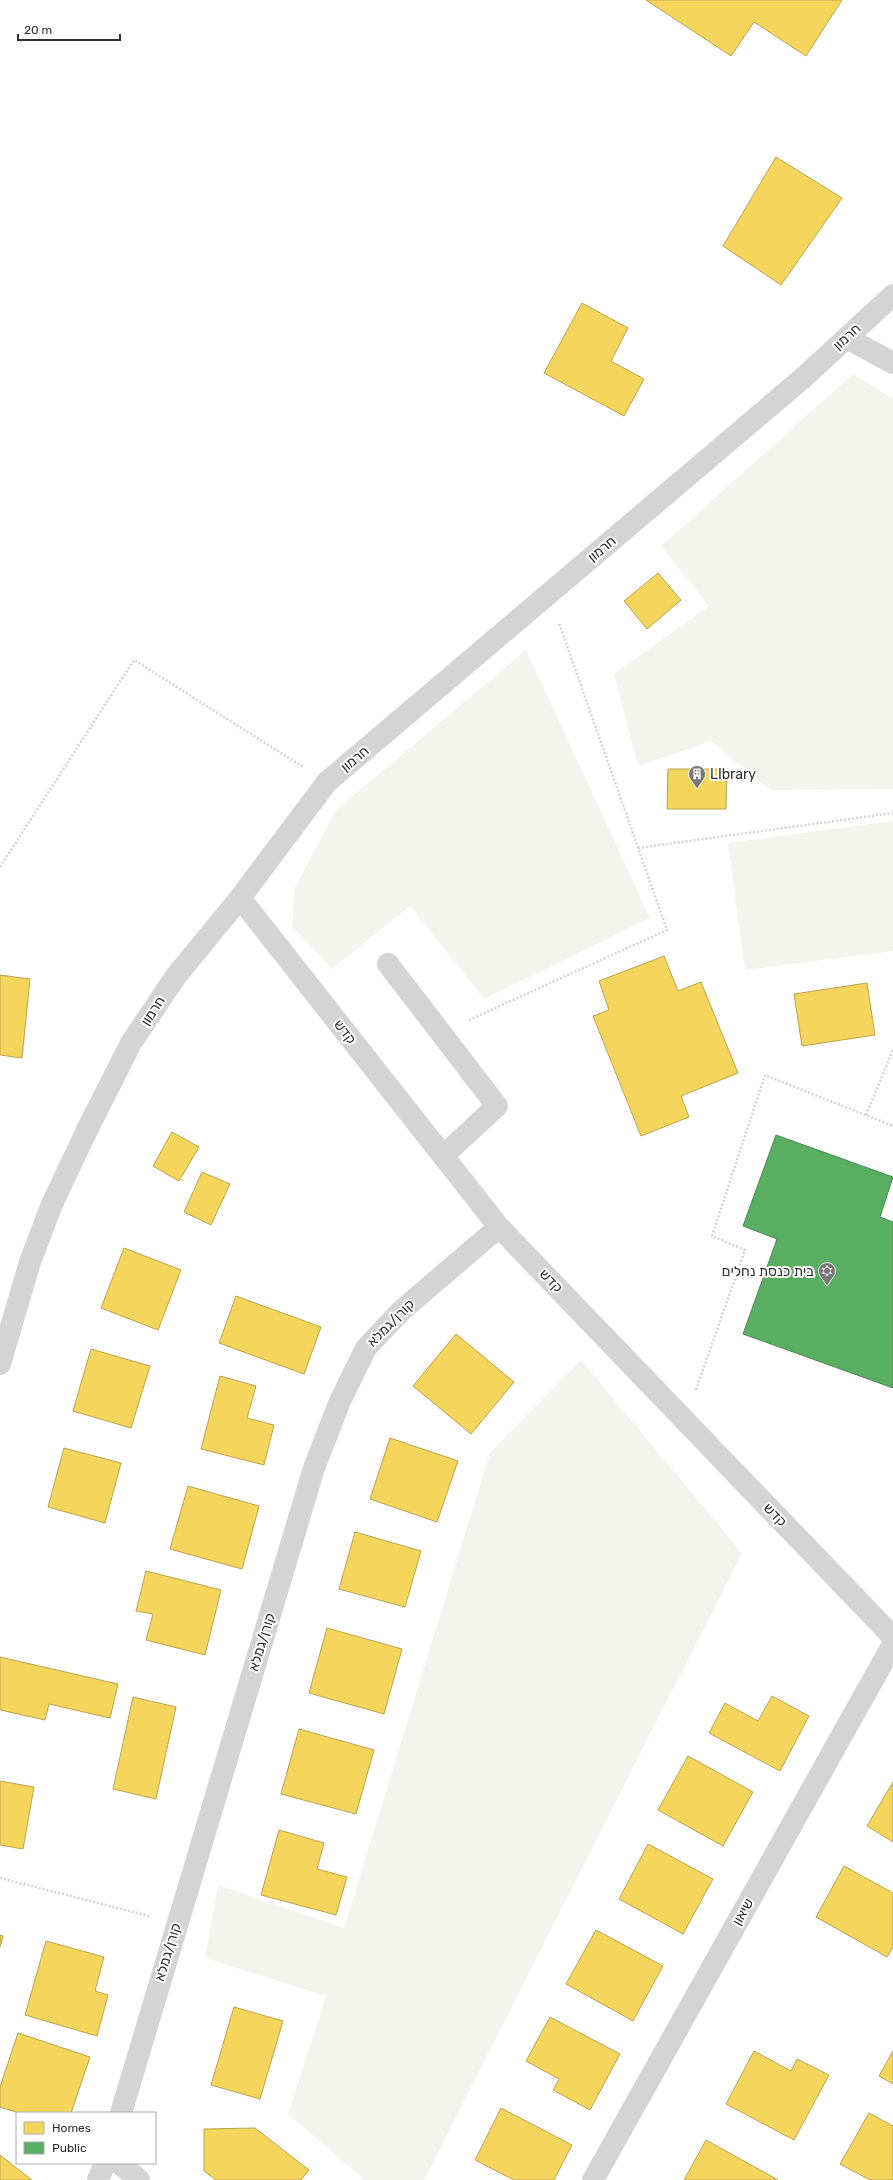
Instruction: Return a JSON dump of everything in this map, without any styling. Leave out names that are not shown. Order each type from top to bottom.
[{"type":"street","name":"חרמון","points":[[0,1364],[30,1262],[52,1204],[131,1043],[176,976],[240,898],[327,782],[803,378],[893,295]]},
{"type":"street","points":[[847,338],[893,363]]},
{"type":"street","name":"קדש","points":[[240,898],[499,1227],[893,1637]]},
{"type":"street","points":[[388,964],[497,1106],[443,1156]]},
{"type":"street","name":"קורן/גמלא","points":[[121,2112],[314,1468],[340,1401],[366,1348],[400,1311],[499,1227]]},
{"type":"street","name":"שיאון","points":[[592,2180],[893,1644]]},
{"type":"street","points":[[98,2180],[105,2164]]},
{"type":"street","points":[[120,2164],[139,2180]]},
{"type":"path","points":[[441,1033],[667,930],[549,594]]},
{"type":"path","points":[[0,867],[134,660],[327,782]]},
{"type":"path","points":[[638,848],[893,813]]},
{"type":"path","points":[[866,1115],[893,1050]]},
{"type":"path","points":[[685,1421],[745,1250],[712,1236],[765,1075],[893,1126]]},
{"type":"path","points":[[0,1878],[177,1923]]},
{"type":"shaded area","points":[[853,374],[893,399],[893,789],[770,790],[711,741],[638,766],[614,674],[709,606],[661,546]]},
{"type":"shaded area","points":[[526,650],[650,918],[484,999],[410,906],[332,969],[292,927],[294,889],[336,810]]},
{"type":"shaded area","points":[[893,821],[893,951],[745,970],[728,843]]},
{"type":"shaded area","points":[[581,1360],[742,1553],[424,2180],[365,2180],[288,2114],[326,1996],[205,1958],[218,1885],[344,1928],[490,1453]]},
{"type":"building: Homes","points":[[646,0],[842,0],[806,56],[754,22],[731,56]]},
{"type":"building: Homes","points":[[776,157],[842,198],[781,285],[723,246]]},
{"type":"building: Homes","points":[[582,303],[628,328],[611,361],[644,379],[624,416],[544,373]]},
{"type":"building: Homes","points":[[658,573],[681,600],[647,629],[624,601]]},
{"type":"building: Homes","name":"LIbrary","points":[[668,769],[727,769],[726,809],[667,809]]},
{"type":"building: Homes","points":[[664,956],[678,991],[701,982],[738,1073],[681,1096],[689,1117],[641,1136],[593,1016],[609,1010],[599,981]]},
{"type":"building: Homes","points":[[0,975],[30,979],[22,1058],[0,1055]]},
{"type":"building: Homes","points":[[867,983],[875,1035],[802,1046],[794,994]]},
{"type":"building: Homes","points":[[172,1132],[199,1147],[179,1181],[153,1166]]},
{"type":"building: Homes","points":[[202,1172],[230,1184],[211,1225],[184,1212]]},
{"type":"building: Homes","points":[[124,1248],[181,1270],[158,1330],[101,1308]]},
{"type":"building: Homes","points":[[236,1296],[321,1327],[304,1374],[219,1343]]},
{"type":"building: Homes","points":[[456,1334],[514,1382],[471,1434],[413,1386]]},
{"type":"building: Homes","points":[[91,1349],[150,1366],[131,1428],[73,1411]]},
{"type":"building: Homes","points":[[220,1376],[256,1386],[247,1418],[274,1425],[264,1465],[201,1449]]},
{"type":"building: Homes","points":[[390,1438],[458,1461],[437,1522],[370,1499]]},
{"type":"building: Homes","points":[[64,1448],[121,1463],[105,1523],[48,1507]]},
{"type":"building: Homes","points":[[188,1486],[259,1506],[242,1569],[170,1549]]},
{"type":"building: Homes","points":[[355,1532],[421,1551],[405,1607],[339,1589]]},
{"type":"building: Homes","points":[[146,1571],[221,1590],[205,1655],[146,1640],[153,1614],[136,1611]]},
{"type":"building: Homes","points":[[327,1628],[402,1649],[384,1714],[309,1693]]},
{"type":"building: Homes","points":[[0,1657],[118,1684],[110,1718],[49,1704],[45,1720],[0,1710]]},
{"type":"building: Homes","points":[[772,1696],[809,1716],[780,1771],[709,1733],[725,1703],[758,1721]]},
{"type":"building: Homes","points":[[133,1697],[176,1707],[156,1799],[113,1789]]},
{"type":"building: Homes","points":[[299,1729],[374,1750],[356,1814],[281,1794]]},
{"type":"building: Homes","points":[[688,1756],[753,1792],[723,1846],[658,1810]]},
{"type":"building: Homes","points":[[0,1781],[34,1787],[23,1849],[0,1845]]},
{"type":"building: Homes","points":[[893,1782],[893,1842],[867,1826]]},
{"type":"building: Homes","points":[[279,1830],[324,1843],[317,1869],[347,1877],[336,1915],[261,1895]]},
{"type":"building: Homes","points":[[648,1844],[713,1879],[683,1934],[619,1899]]},
{"type":"building: Homes","points":[[844,1866],[893,1893],[893,1947],[887,1957],[816,1917]]},
{"type":"building: Homes","points":[[596,1930],[663,1966],[633,2021],[566,1984]]},
{"type":"building: Homes","points":[[0,1935],[3,1936],[0,1947]]},
{"type":"building: Homes","points":[[46,1941],[104,1957],[95,1991],[108,1995],[97,2036],[25,2015]]},
{"type":"building: Homes","points":[[234,2007],[283,2021],[260,2099],[211,2085]]},
{"type":"building: Homes","points":[[550,2017],[620,2054],[590,2110],[553,2090],[559,2079],[526,2061]]},
{"type":"building: Homes","points":[[18,2033],[90,2057],[71,2112],[16,2112],[0,2107],[0,2087]]},
{"type":"building: Homes","points":[[754,2051],[791,2071],[797,2059],[829,2075],[794,2140],[726,2104]]},
{"type":"building: Homes","points":[[893,2051],[893,2084],[879,2076]]},
{"type":"building: Homes","points":[[501,2108],[572,2145],[554,2180],[514,2180],[475,2160]]},
{"type":"building: Homes","points":[[869,2113],[893,2126],[893,2180],[870,2180],[840,2164]]},
{"type":"building: Homes","points":[[255,2128],[309,2170],[301,2180],[216,2180],[204,2171],[204,2129]]},
{"type":"building: Homes","points":[[706,2140],[778,2180],[684,2180]]},
{"type":"building: Homes","points":[[0,2155],[32,2180],[0,2180]]},
{"type":"building: Public","name":"בית כנסת נחלים","points":[[776,1135],[893,1177],[880,1217],[893,1222],[893,1388],[743,1334],[777,1239],[743,1226]]},
{"type":"place","name":"LIbrary","points":[[697,789]]},
{"type":"place","name":"בית כנסת נחלים","points":[[827,1286]]}]
